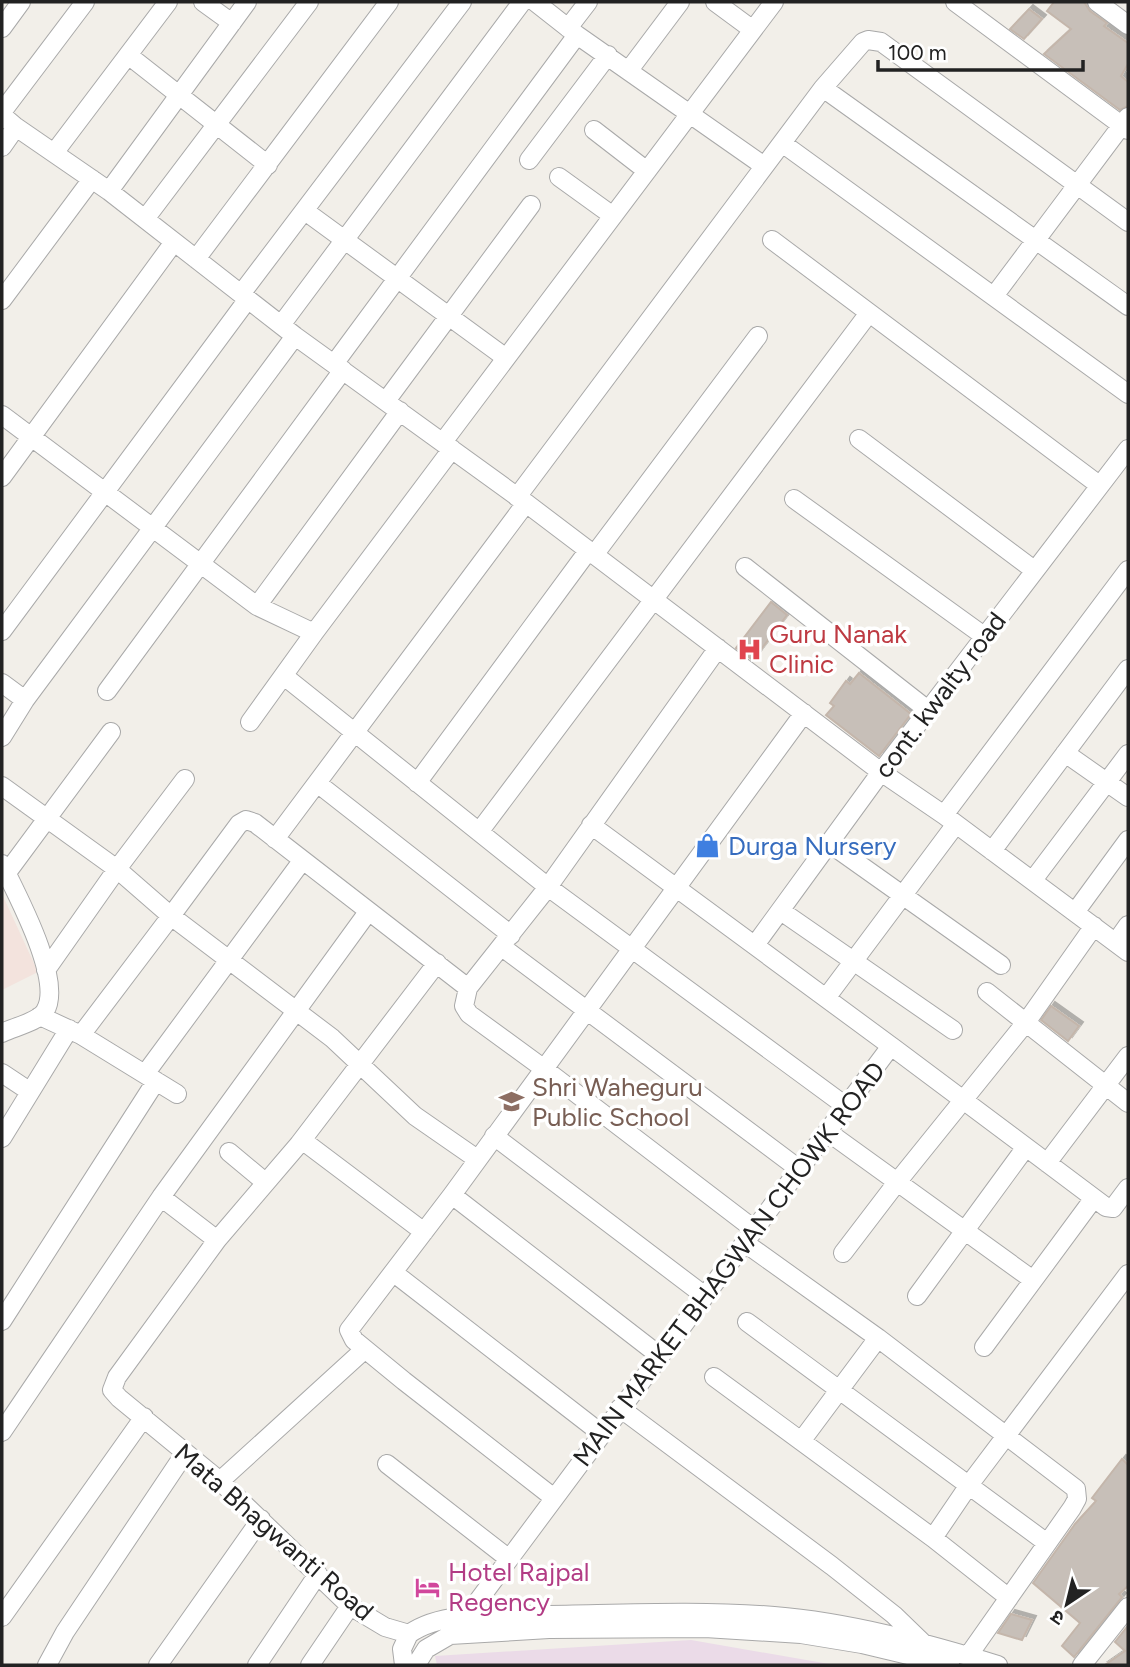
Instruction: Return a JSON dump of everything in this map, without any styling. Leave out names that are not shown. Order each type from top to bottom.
[{"type":"street","points":[[2,27],[21,2]]},
{"type":"street","points":[[54,153],[168,2]]},
{"type":"street","points":[[203,2],[232,23]]},
{"type":"street","points":[[109,191],[247,2]]},
{"type":"street","points":[[145,219],[309,2]]},
{"type":"street","points":[[196,259],[390,2]]},
{"type":"street","points":[[2,631],[105,492],[305,211],[462,2]]},
{"type":"street","points":[[2,737],[25,700],[152,527],[288,330],[345,240],[522,2]]},
{"type":"street","points":[[535,2],[573,32],[764,166]]},
{"type":"street","points":[[107,691],[573,32],[588,2]]},
{"type":"street","points":[[629,70],[680,2]]},
{"type":"street","points":[[715,2],[753,30]]},
{"type":"street","points":[[250,722],[447,446],[506,358],[774,2]]},
{"type":"street","points":[[955,2],[1126,124],[994,296]]},
{"type":"street","points":[[1097,2],[1128,25]]},
{"type":"street","points":[[81,3],[2,113],[16,127],[109,191],[288,330],[521,500],[881,772],[992,850],[1122,947],[1128,925]]},
{"type":"street","points":[[275,839],[764,166],[858,45],[868,40],[881,42],[1128,222]]},
{"type":"street","points":[[128,55],[268,165]]},
{"type":"street","points":[[529,160],[608,55]]},
{"type":"street","points":[[823,88],[1128,306]]},
{"type":"street","points":[[2,148],[16,127]]},
{"type":"street","points":[[594,130],[647,171]]},
{"type":"street","points":[[782,142],[1128,394]]},
{"type":"street","points":[[559,177],[613,216]]},
{"type":"street","points":[[2,300],[92,179]]},
{"type":"street","points":[[257,606],[393,406],[449,316],[531,205]]},
{"type":"street","points":[[305,211],[506,358]]},
{"type":"street","points":[[772,240],[1099,485]]},
{"type":"street","points":[[2,477],[174,242]]},
{"type":"street","points":[[479,832],[869,313]]},
{"type":"street","points":[[417,783],[758,336]]},
{"type":"street","points":[[2,415],[257,606],[314,633]]},
{"type":"street","points":[[859,439],[1034,570]]},
{"type":"street","name":"cont. kwalty road","points":[[755,945],[881,772],[1099,485],[1128,451]]},
{"type":"street","points":[[794,499],[984,636]]},
{"type":"street","points":[[745,567],[929,711]]},
{"type":"street","points":[[826,998],[854,962],[950,820],[1128,570]]},
{"type":"street","points":[[718,648],[548,887],[468,988],[464,1006],[469,1014],[543,1068],[878,1338],[1076,1489],[1077,1499],[1072,1508],[968,1656]]},
{"type":"street","points":[[992,850],[1128,669]]},
{"type":"street","points":[[284,676],[548,887],[847,1107]]},
{"type":"street","points":[[2,683],[25,700]]},
{"type":"street","points":[[554,1498],[365,1349],[349,1335],[349,1330],[424,1233],[804,713]]},
{"type":"street","points":[[2,1032],[40,1016],[48,1003],[46,970],[32,925],[4,869],[48,818],[111,732]]},
{"type":"street","points":[[1065,753],[1128,797]]},
{"type":"street","points":[[1033,880],[1128,754]]},
{"type":"street","points":[[46,970],[185,779]]},
{"type":"street","points":[[317,783],[507,941],[585,1010],[799,1169]]},
{"type":"street","points":[[2,786],[117,869],[171,916],[229,958],[360,1062],[397,1101],[477,1160]]},
{"type":"street","points":[[2,1138],[30,1091],[75,1032],[171,916],[239,824],[246,820],[255,823],[468,988]]},
{"type":"street","name":"MAIN MARKET BHAGWAN CHOWK ROAD","points":[[466,1617],[891,1046],[591,825]]},
{"type":"street","points":[[1076,911],[1128,840]]},
{"type":"street","points":[[829,843],[1001,965]]},
{"type":"street","points":[[2,1321],[151,1077],[229,958],[302,860]]},
{"type":"street","points":[[780,911],[953,1030]]},
{"type":"street","points":[[2,1432],[161,1197],[368,912]]},
{"type":"street","points":[[843,1253],[1027,1021],[1094,926]]},
{"type":"street","points":[[161,1197],[217,1240],[302,1140],[437,963]]},
{"type":"street","points":[[987,992],[1128,1103]]},
{"type":"street","points":[[40,1016],[75,1032],[177,1094]]},
{"type":"street","points":[[891,1046],[1106,1207],[1113,1208],[1128,1188]]},
{"type":"street","points":[[1047,1163],[1128,1056]]},
{"type":"street","points":[[2,1073],[30,1091]]},
{"type":"street","points":[[828,1132],[1033,1280]]},
{"type":"street","points":[[494,1136],[705,1296]]},
{"type":"street","points":[[302,1140],[424,1233]]},
{"type":"street","points":[[917,1296],[1027,1147]]},
{"type":"street","points":[[229,1152],[265,1182]]},
{"type":"street","points":[[452,1195],[660,1356]]},
{"type":"street","points":[[984,1347],[1094,1198]]},
{"type":"street","name":"Mata Bhagwanti Road","points":[[217,1240],[117,1377],[112,1390],[220,1481],[350,1605],[385,1627],[409,1634]]},
{"type":"street","points":[[394,1273],[601,1434]]},
{"type":"street","points":[[933,1538],[969,1485],[1128,1274]]},
{"type":"street","points":[[747,1322],[1046,1543]]},
{"type":"street","points":[[802,1440],[878,1338]]},
{"type":"street","points":[[220,1481],[365,1349]]},
{"type":"street","points":[[714,1377],[933,1538],[1009,1598]]},
{"type":"street","points":[[621,1408],[841,1573],[894,1615],[927,1646]]},
{"type":"street","points":[[2,1616],[144,1418]]},
{"type":"street","points":[[47,1665],[65,1632],[185,1453]]},
{"type":"street","points":[[387,1464],[509,1559]]},
{"type":"street","points":[[158,1665],[261,1519]]},
{"type":"street","points":[[257,1665],[318,1574]]},
{"type":"street","points":[[310,1665],[350,1605]]},
{"type":"street","points":[[1082,1665],[1128,1607]]},
{"type":"street","points":[[404,1665],[402,1649],[409,1634],[419,1627],[466,1617],[668,1613],[773,1616],[818,1621],[998,1665]]},
{"type":"street","points":[[416,1665],[426,1648],[450,1636],[549,1629],[705,1628],[801,1634],[862,1644],[950,1665]]},
{"type":"shaded area","points":[[2,894],[38,972],[2,990]]},
{"type":"shaded area","points":[[691,1640],[835,1665],[437,1665],[435,1656]]},
{"type":"building","points":[[1054,2],[1084,2],[1090,11],[1107,23],[1104,26],[1128,43],[1128,64],[1121,76],[1128,82],[1128,106],[1120,110],[1044,54],[1071,29],[1047,11]]},
{"type":"building","points":[[1029,9],[1042,19],[1024,39],[1010,29]]},
{"type":"building","points":[[771,602],[787,615],[753,660],[736,648]]},
{"type":"building","points":[[859,673],[911,714],[879,756],[826,715],[834,706],[830,703],[846,681],[850,684]]},
{"type":"building","points":[[1051,1006],[1079,1026],[1068,1041],[1041,1020]]},
{"type":"building","points":[[1122,1459],[1128,1465],[1128,1586],[1119,1594],[1122,1597],[1074,1657],[1062,1646],[1080,1623],[1033,1583],[1075,1524],[1096,1501],[1092,1498]]},
{"type":"building","points":[[1011,1614],[1032,1620],[1022,1640],[998,1633]]},
{"type":"building","points":[[1127,1627],[1128,1665],[1105,1665],[1125,1651],[1115,1642]]},
{"type":"place","name":"Guru Nanak Clinic","points":[[749,649]]},
{"type":"place","name":"Durga Nursery","points":[[708,846]]},
{"type":"place","name":"Shri Waheguru Public School","points":[[512,1102]]},
{"type":"place","name":"Hotel Rajpal Regency","points":[[428,1587]]}]
